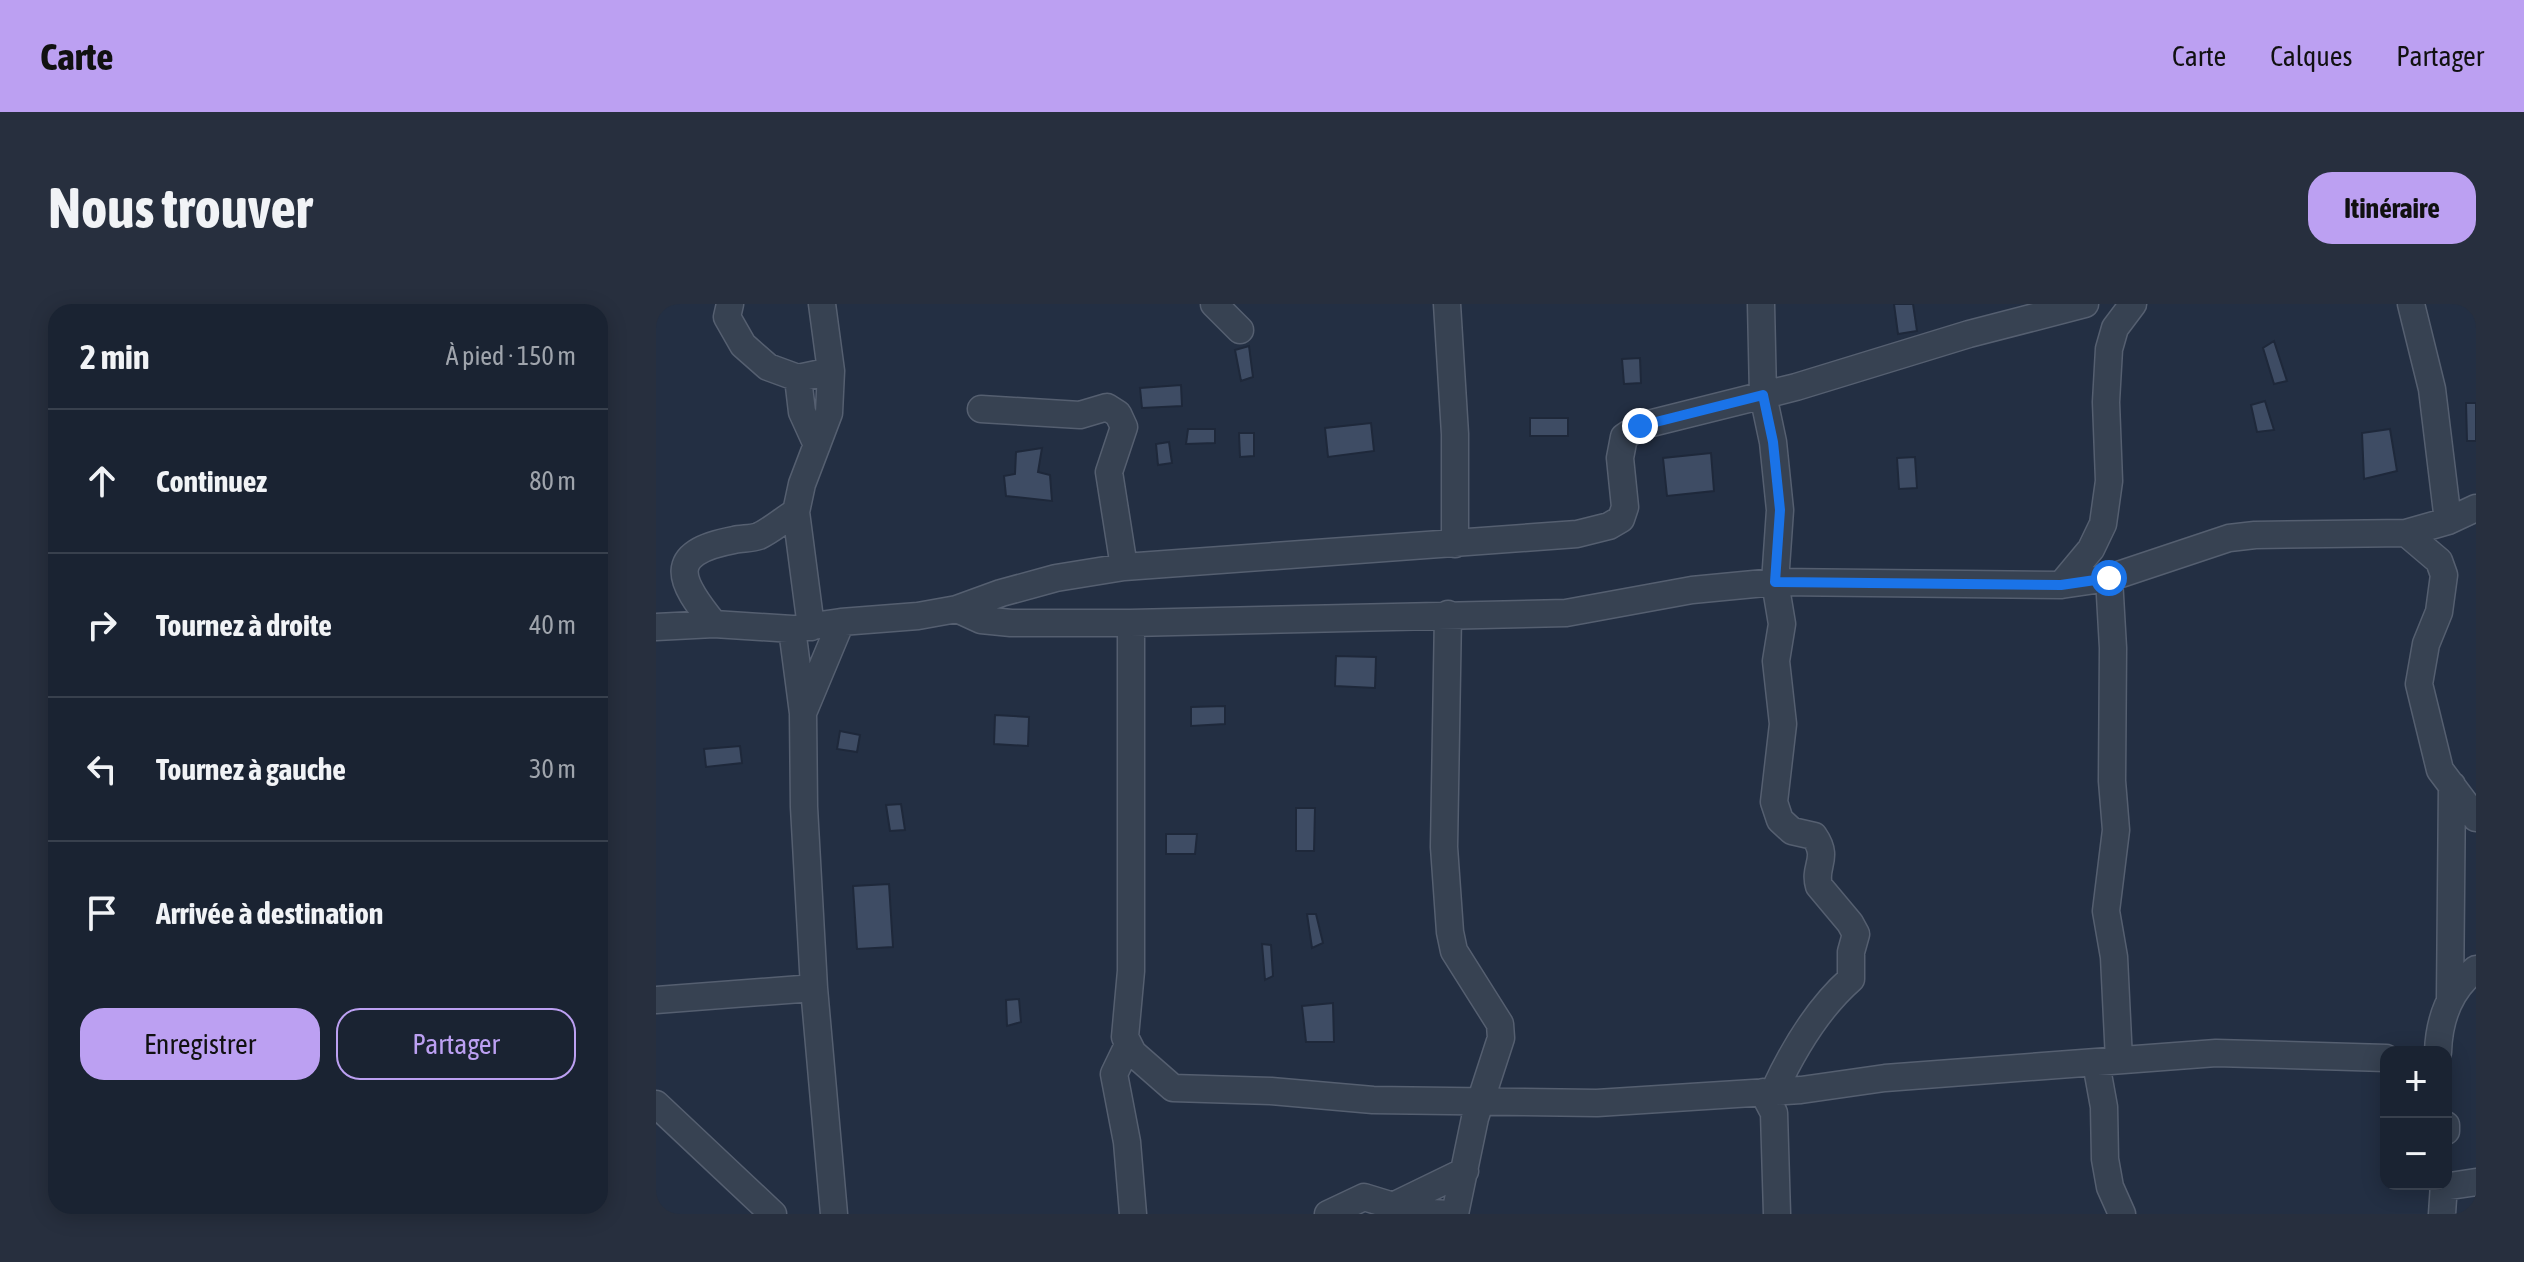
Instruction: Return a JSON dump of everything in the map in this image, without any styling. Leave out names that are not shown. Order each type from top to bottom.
[{"type":"street","points":[[730,304],[727,317],[743,345],[768,367],[798,378],[831,371]]},
{"type":"street","points":[[822,304],[831,371],[829,413],[802,484],[796,512],[802,628],[804,807],[814,988],[834,1214]]},
{"type":"street","points":[[1214,304],[1240,330]]},
{"type":"street","points":[[1447,304],[1455,434],[1455,544]]},
{"type":"street","points":[[1761,304],[1763,395],[1773,442],[1780,510],[1775,582],[1782,624],[1776,661],[1783,724],[1774,802],[1780,820],[1792,831],[1814,836],[1819,844],[1823,853],[1817,879],[1819,886],[1856,934],[1851,952],[1851,979],[1827,1004],[1784,1068],[1770,1099],[1777,1214]]},
{"type":"street","points":[[656,627],[714,624],[802,628],[957,609],[1056,578],[1124,567],[1577,534],[1609,526],[1621,519],[1625,507],[1620,458],[1624,437],[1640,426],[1763,395],[1969,334],[2085,304]]},
{"type":"street","points":[[2061,585],[2091,549],[2103,524],[2109,481],[2106,402],[2109,349],[2115,328],[2133,304]]},
{"type":"street","points":[[2411,304],[2432,389],[2448,521]]},
{"type":"street","points":[[798,378],[802,412],[817,445]]},
{"type":"street","points":[[981,409],[1080,415],[1107,407],[1118,414],[1124,427],[1109,472],[1124,567]]},
{"type":"street","points":[[957,609],[981,620],[1011,623],[1131,623],[1566,613],[1692,590],[1775,582],[2061,585],[2109,578],[2229,538],[2406,533],[2448,521],[2476,508]]},
{"type":"street","points":[[714,624],[694,599],[684,580],[684,565],[692,556],[711,546],[757,537],[796,512]]},
{"type":"street","points":[[2406,533],[2439,561],[2444,575],[2439,612],[2426,644],[2419,684],[2440,770],[2476,818]]},
{"type":"street","points":[[2109,578],[2113,648],[2112,781],[2116,830],[2106,911],[2114,957],[2104,1107],[2105,1159],[2110,1187],[2122,1214]]},
{"type":"street","points":[[1328,1214],[1364,1197],[1413,1212],[1452,1214],[1465,1171],[1479,1102],[1501,1038],[1500,1024],[1459,961],[1450,932],[1444,847],[1448,614]]},
{"type":"street","points":[[803,713],[841,622]]},
{"type":"street","points":[[1131,623],[1131,971],[1125,1037],[1128,1045],[1159,1078],[1173,1088],[1271,1091],[1373,1100],[1479,1102],[1770,1099],[1801,1090],[1885,1078],[2216,1053],[2380,1058]]},
{"type":"street","points":[[2450,999],[2452,785]]},
{"type":"street","points":[[2438,1046],[2439,1031],[2450,999],[2476,969]]},
{"type":"street","points":[[656,1000],[814,988]]},
{"type":"street","points":[[1128,1045],[1114,1074],[1127,1142],[1133,1214]]},
{"type":"street","points":[[656,1104],[773,1214]]},
{"type":"street","points":[[1395,1205],[1465,1171]]},
{"type":"street","points":[[2452,1184],[2476,1182]]},
{"type":"street","points":[[2442,1214],[2444,1190]]},
{"type":"building","points":[[1894,304],[1913,304],[1917,331],[1898,334]]},
{"type":"building","points":[[2274,341],[2287,381],[2274,384],[2263,348]]},
{"type":"building","points":[[1249,346],[1253,377],[1241,381],[1235,350]]},
{"type":"building","points":[[1640,358],[1641,383],[1624,384],[1622,359]]},
{"type":"building","points":[[1181,385],[1182,406],[1142,408],[1140,388]]},
{"type":"building","points":[[2265,401],[2274,430],[2257,432],[2251,405]]},
{"type":"building","points":[[2466,403],[2476,403],[2476,441],[2467,441]]},
{"type":"building","points":[[1530,418],[1568,418],[1568,436],[1530,436]]},
{"type":"building","points":[[1371,423],[1374,451],[1328,457],[1325,428]]},
{"type":"building","points":[[1188,429],[1215,429],[1215,443],[1186,444]]},
{"type":"building","points":[[2390,429],[2397,471],[2364,479],[2362,433]]},
{"type":"building","points":[[1239,433],[1254,433],[1254,456],[1240,457]]},
{"type":"building","points":[[1169,442],[1172,463],[1158,465],[1156,444]]},
{"type":"building","points":[[1042,448],[1038,472],[1050,475],[1052,501],[1006,496],[1004,476],[1015,474],[1016,452]]},
{"type":"building","points":[[1711,453],[1714,491],[1667,496],[1663,458]]},
{"type":"building","points":[[1915,457],[1917,488],[1899,489],[1897,458]]},
{"type":"building","points":[[1336,656],[1376,657],[1375,688],[1335,686]]},
{"type":"building","points":[[1225,706],[1225,724],[1191,726],[1191,707]]},
{"type":"building","points":[[995,715],[1029,717],[1028,746],[994,744]]},
{"type":"building","points":[[840,731],[860,735],[857,752],[837,749]]},
{"type":"building","points":[[740,746],[742,763],[706,767],[704,749]]},
{"type":"building","points":[[901,804],[905,830],[890,831],[886,805]]},
{"type":"building","points":[[1296,808],[1315,808],[1314,851],[1296,851]]},
{"type":"building","points":[[1166,834],[1197,834],[1195,854],[1166,854]]},
{"type":"building","points":[[889,884],[893,947],[857,949],[853,886]]},
{"type":"building","points":[[1307,914],[1316,914],[1323,943],[1312,948]]},
{"type":"building","points":[[1262,944],[1271,945],[1273,976],[1265,980]]},
{"type":"building","points":[[1019,999],[1021,1022],[1007,1026],[1006,1000]]},
{"type":"building","points":[[1333,1003],[1334,1042],[1306,1042],[1302,1006]]},
{"type":"route","points":[[1640,426],[1763,395],[1773,442],[1780,510],[1775,582],[2061,585],[2109,578]]}]
